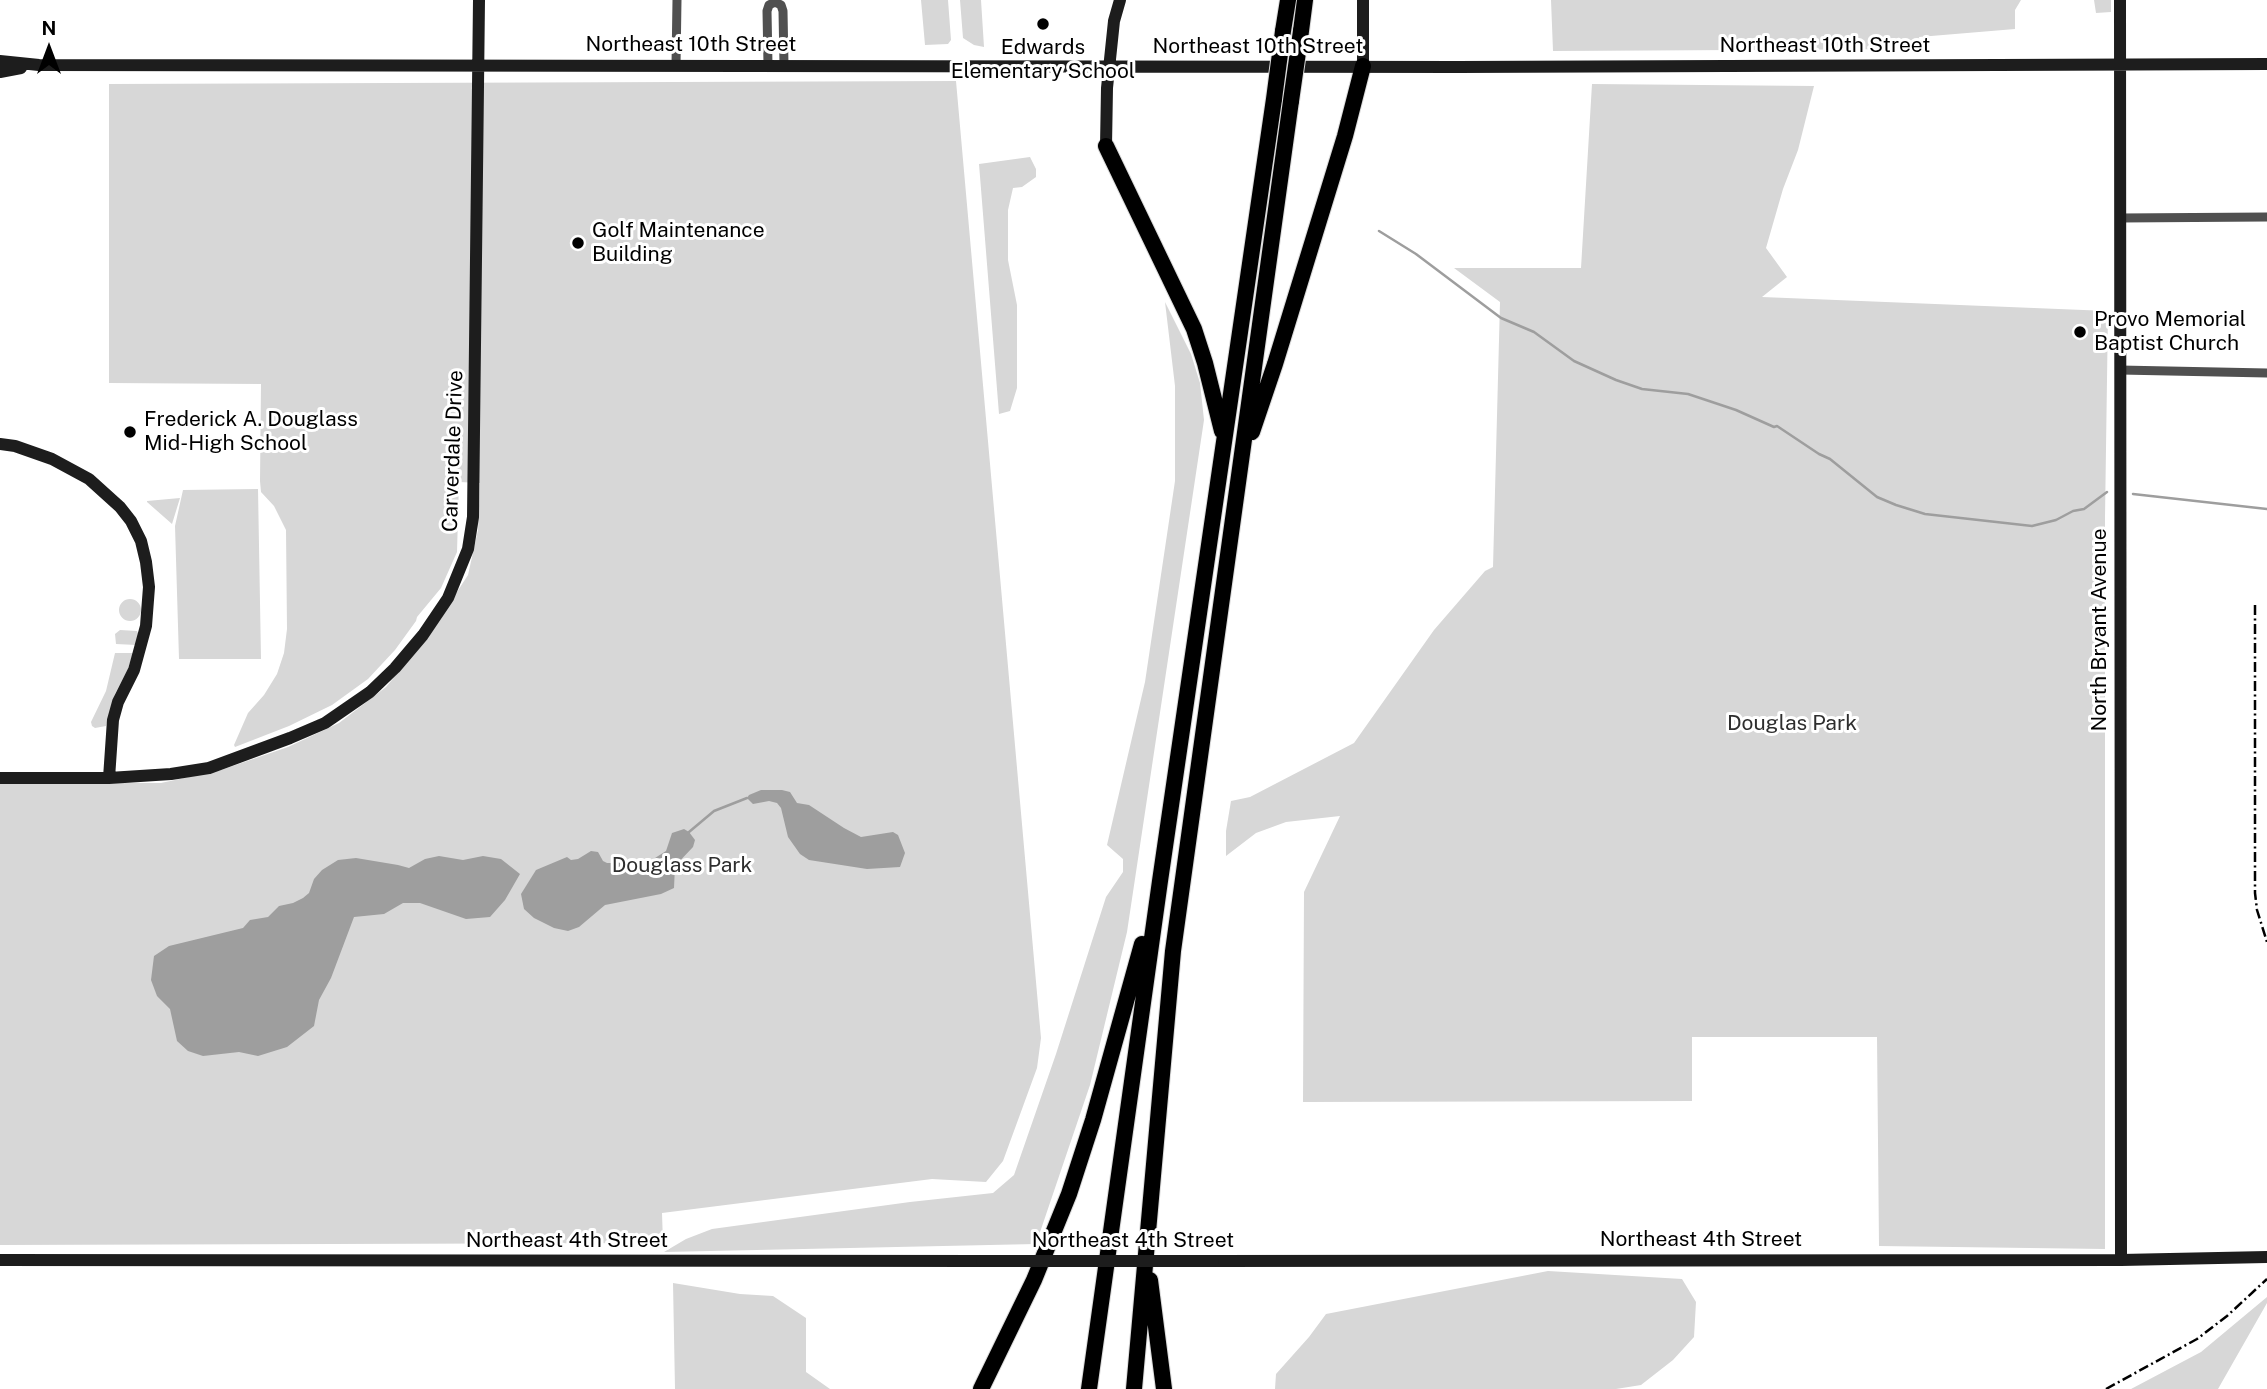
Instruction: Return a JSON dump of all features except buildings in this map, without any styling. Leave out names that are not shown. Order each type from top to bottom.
[{"type":"highway","points":[[1089,1389],[1287,0]]},
{"type":"highway","points":[[1134,1389],[1173,951],[1305,0]]},
{"type":"highway","points":[[1240,466],[1275,364],[1345,136],[1363,66]]},
{"type":"highway","points":[[1106,146],[1194,329],[1224,439]]},
{"type":"highway","points":[[980,1389],[1034,1280],[1069,1194],[1097,1108],[1160,881]]},
{"type":"highway","points":[[1146,1245],[1164,1389]]},
{"type":"street","name":"Carverdale Drive","points":[[0,778],[146,777],[209,768],[325,723],[370,692],[396,668],[448,598],[468,549],[473,517],[479,0]]},
{"type":"street","points":[[676,65],[677,0]]},
{"type":"street","points":[[1106,146],[1109,66],[1114,21],[1120,0]]},
{"type":"street","points":[[1363,0],[1363,66]]},
{"type":"street","name":"North Bryant Avenue","points":[[2120,0],[2121,1260]]},
{"type":"street","points":[[768,65],[767,12],[774,1],[780,5],[783,12],[784,65]]},
{"type":"street","name":"Northeast 10th Street","points":[[0,61],[39,65],[2267,64]]},
{"type":"street","name":"Northeast 10th Street","points":[[0,72],[39,65]]},
{"type":"street","points":[[2120,218],[2267,217]]},
{"type":"street","points":[[2120,370],[2267,373]]},
{"type":"street","points":[[0,444],[15,446],[52,459],[89,479],[120,507],[141,541],[149,587],[146,626],[138,659],[118,702],[113,720],[109,778]]},
{"type":"street","name":"Northeast 4th Street","points":[[0,1260],[2121,1260],[2267,1257]]},
{"type":"green space","points":[[921,0],[948,0],[951,40],[948,44],[925,45]]},
{"type":"green space","points":[[960,0],[981,0],[984,47],[974,45],[963,38]]},
{"type":"green space","points":[[1551,0],[2021,0],[2015,10],[2015,29],[1919,37],[1921,49],[1553,51]]},
{"type":"green space","points":[[2094,0],[2111,0],[2111,12],[2096,13]]},
{"type":"green space","name":"Douglass Park","points":[[956,81],[1041,1038],[1037,1068],[1003,1161],[986,1182],[932,1179],[662,1213],[663,1243],[0,1245],[0,783],[161,783],[221,770],[288,747],[339,723],[386,687],[427,638],[468,575],[478,530],[480,483],[459,482],[457,552],[441,588],[395,650],[368,679],[332,705],[289,726],[235,747],[248,713],[277,674],[284,653],[287,629],[286,530],[274,506],[261,492],[261,384],[109,383],[109,84]]},
{"type":"green space","name":"Douglas Park","points":[[1592,84],[1814,86],[1798,150],[1783,189],[1766,248],[1787,277],[1762,297],[2108,311],[2105,517],[2105,1249],[1879,1246],[1877,1037],[1692,1037],[1692,1101],[1303,1102],[1304,892],[1340,816],[1286,822],[1256,833],[1226,856],[1226,831],[1231,801],[1250,797],[1354,743],[1434,630],[1485,571],[1493,567],[1500,302],[1454,268],[1581,268]]},
{"type":"green space","points":[[1030,157],[1036,169],[1036,177],[1022,187],[1013,188],[1008,210],[1008,260],[1017,305],[1017,388],[1010,411],[999,414],[979,164]]},
{"type":"green space","points":[[1165,302],[1191,354],[1200,383],[1204,420],[1127,932],[1090,1085],[1036,1244],[664,1252],[686,1239],[712,1229],[993,1193],[1014,1175],[1106,897],[1123,872],[1123,859],[1107,845],[1145,682],[1175,481],[1175,386]]},
{"type":"green space","points":[[258,489],[261,659],[179,659],[175,526],[183,490]]},
{"type":"green space","points":[[180,498],[172,524],[147,502],[147,501]]},
{"type":"green space","points":[[126,599],[134,599],[141,606],[141,614],[134,621],[126,621],[119,614],[119,606]]},
{"type":"green space","points":[[120,630],[137,631],[139,635],[136,645],[116,644],[115,634]]},
{"type":"green space","points":[[115,653],[133,653],[115,694],[106,726],[95,728],[91,722],[106,691]]},
{"type":"green space","points":[[1548,1271],[1682,1279],[1696,1302],[1694,1337],[1673,1360],[1641,1385],[1616,1389],[1275,1389],[1276,1374],[1326,1314]]},
{"type":"green space","points":[[673,1283],[740,1294],[773,1296],[806,1318],[806,1372],[830,1389],[675,1389]]},
{"type":"green space","points":[[2267,1297],[2267,1303],[2218,1389],[2131,1389],[2201,1352]]},
{"type":"shaded area","points":[[761,790],[790,792],[797,803],[809,805],[861,837],[893,832],[898,835],[905,853],[900,867],[867,869],[809,860],[800,854],[788,837],[781,808],[777,803],[769,801],[753,804],[747,798]]},
{"type":"shaded area","points":[[684,829],[695,840],[693,847],[675,866],[674,888],[661,894],[605,905],[579,927],[568,931],[554,928],[534,918],[524,909],[521,894],[536,870],[567,857],[571,860],[578,859],[591,851],[598,852],[607,863],[639,863],[666,851],[672,833]]},
{"type":"shaded area","points":[[439,856],[463,860],[483,856],[501,859],[520,874],[505,900],[490,917],[466,919],[420,903],[403,903],[384,914],[354,917],[331,978],[319,1000],[314,1026],[287,1047],[258,1056],[239,1052],[203,1056],[188,1051],[177,1041],[170,1009],[157,996],[151,980],[154,956],[169,946],[243,928],[250,920],[268,917],[279,906],[303,898],[309,893],[314,879],[322,870],[338,860],[356,858],[409,868],[425,859]]},
{"type":"waterway","points":[[1379,231],[1416,254],[1501,318],[1534,332],[1574,361],[1642,389],[1688,394],[1777,426],[1830,459],[1877,497],[1896,505],[1925,514],[2032,526],[2084,509],[2107,492]]},
{"type":"waterway","points":[[2133,494],[2267,509]]},
{"type":"waterway","points":[[689,832],[714,811],[747,798]]},
{"type":"railway","points":[[2255,605],[2255,893],[2257,910],[2267,942]]},
{"type":"railway","points":[[2106,1389],[2197,1339],[2267,1279]]},
{"type":"place","name":"Edwards Elementary School","points":[[1043,24]]},
{"type":"place","name":"Golf Maintenance Building","points":[[578,243]]},
{"type":"place","name":"Provo Memorial Baptist Church","points":[[2080,332]]},
{"type":"place","name":"Frederick A. Douglass Mid-High School","points":[[130,432]]}]
